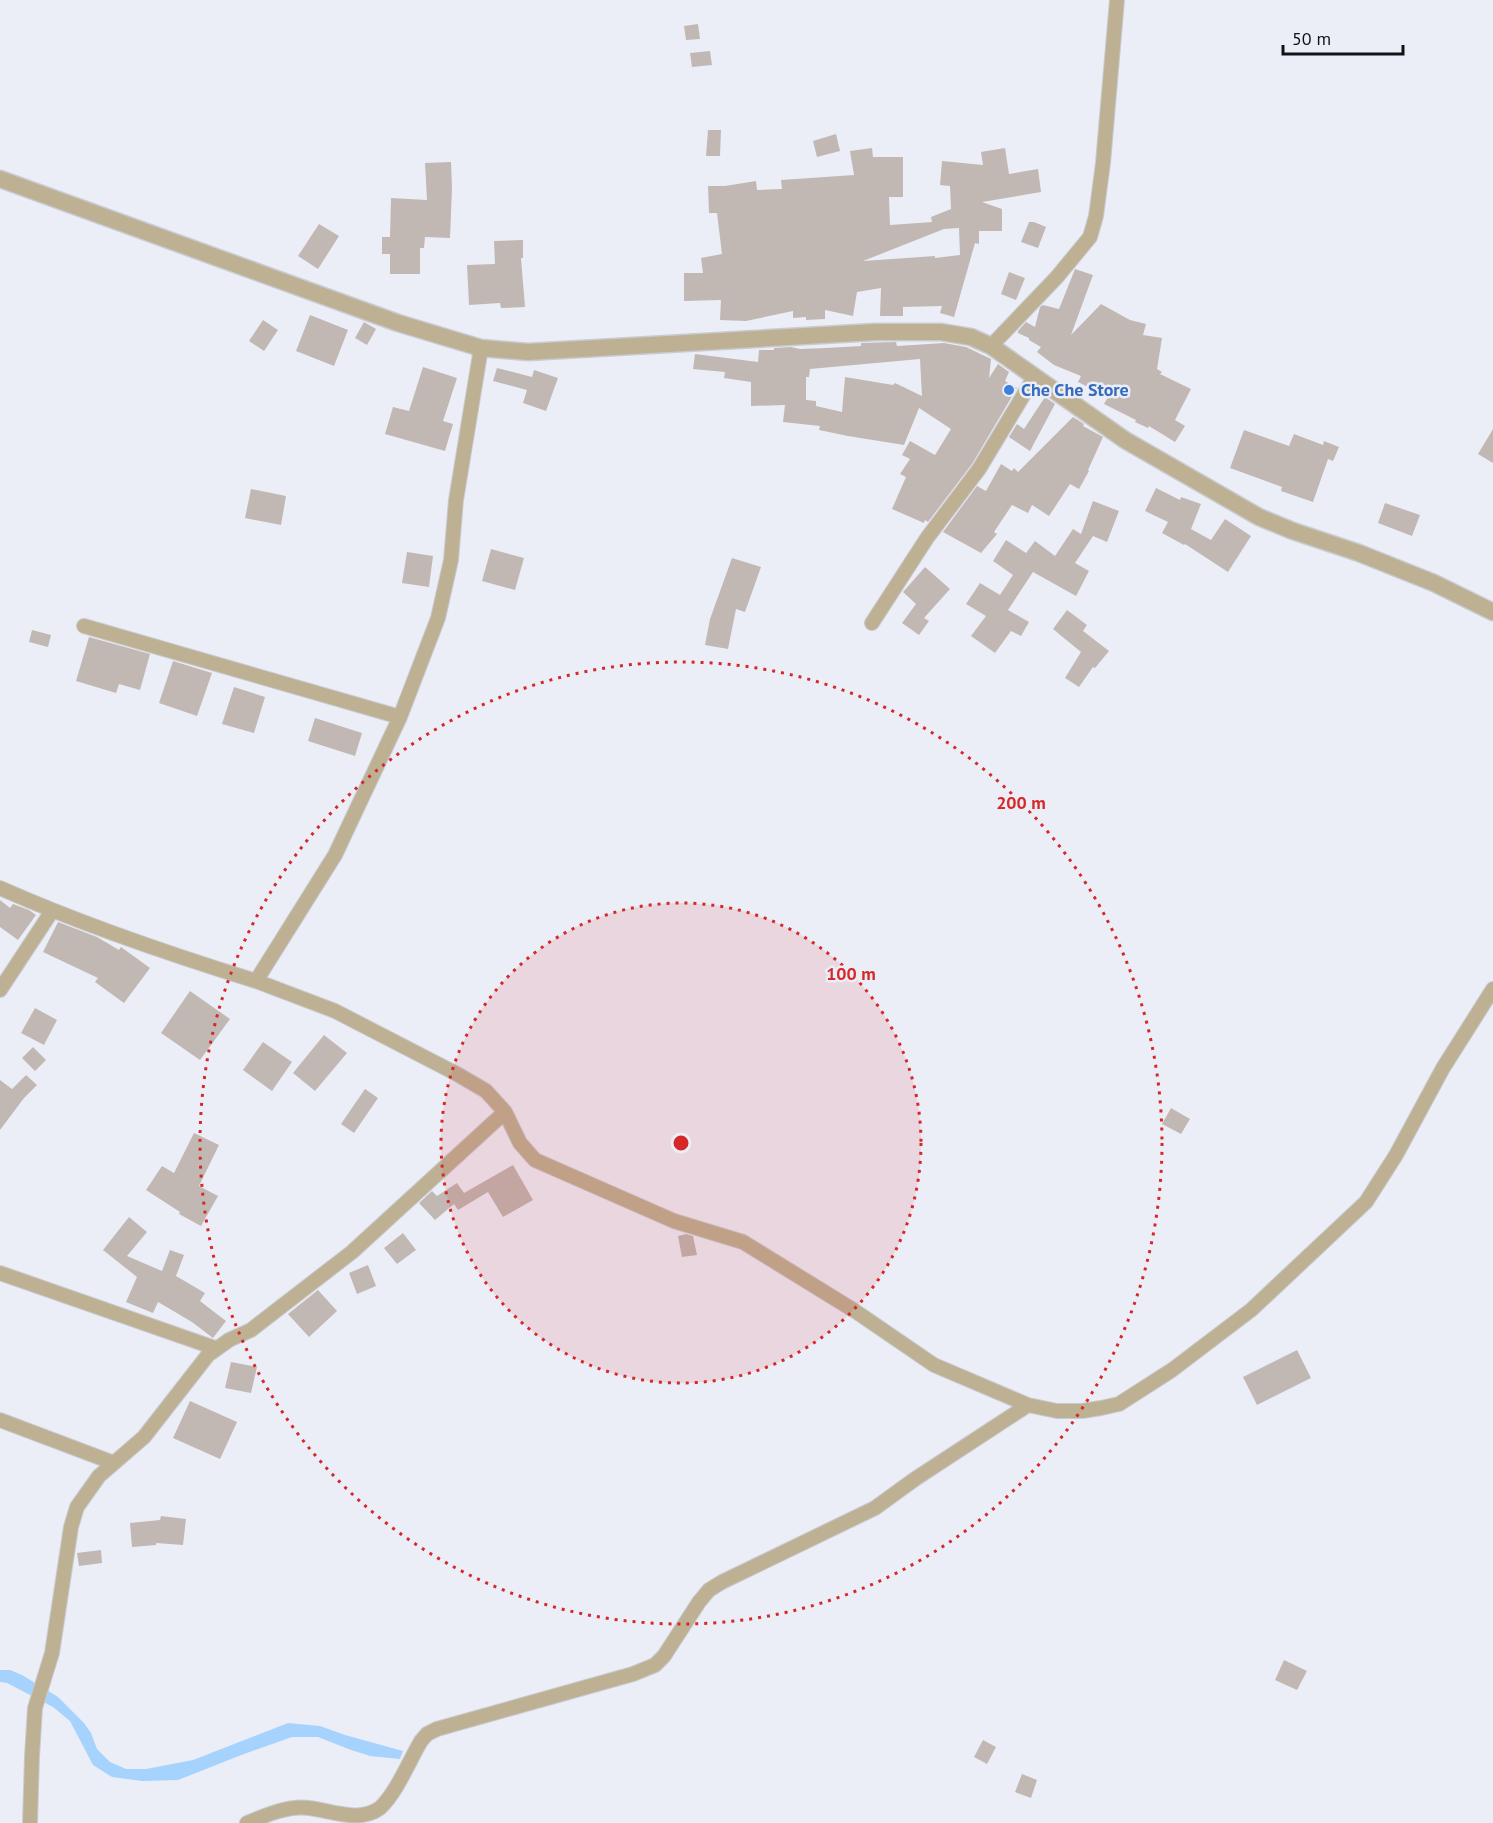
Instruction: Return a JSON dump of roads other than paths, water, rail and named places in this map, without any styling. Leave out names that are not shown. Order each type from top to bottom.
[{"type":"street","points":[[991,346],[1057,277],[1090,237],[1096,216],[1103,163],[1117,0]]},
{"type":"street","points":[[0,178],[398,323],[481,348],[528,352],[875,332],[941,332],[971,338],[991,346],[1125,440],[1259,517],[1370,557],[1434,583],[1493,612]]},
{"type":"street","points":[[256,981],[335,855],[400,717],[438,618],[451,560],[456,500],[481,348]]},
{"type":"street","points":[[872,623],[927,538],[980,469],[1035,376]]},
{"type":"street","points":[[84,626],[400,717]]},
{"type":"street","points":[[0,888],[52,911],[184,959],[256,981],[335,1011],[486,1091],[505,1112],[520,1143],[535,1160],[674,1221],[743,1242],[855,1311],[934,1365],[1028,1405],[1057,1411],[1082,1412],[1119,1404],[1172,1370],[1251,1310],[1366,1202],[1396,1155],[1443,1068],[1493,989]]},
{"type":"street","points":[[0,990],[52,911]]},
{"type":"street","points":[[30,1823],[35,1708],[52,1653],[71,1527],[77,1507],[99,1476],[144,1437],[207,1354],[251,1330],[352,1252],[505,1112]]},
{"type":"street","points":[[0,1272],[215,1348]]},
{"type":"street","points":[[247,1823],[286,1809],[309,1808],[350,1817],[364,1817],[380,1808],[390,1796],[427,1734],[496,1711],[633,1674],[654,1665],[664,1656],[709,1590],[722,1581],[875,1508],[1028,1405]]},
{"type":"street","points":[[0,1419],[114,1463]]},
{"type":"street","points":[[372,1813],[384,1823]]},
{"type":"water","points":[[0,1670],[10,1670],[22,1675],[58,1697],[84,1723],[97,1749],[110,1762],[126,1769],[146,1769],[193,1760],[288,1723],[320,1726],[403,1751],[400,1759],[370,1756],[318,1737],[292,1737],[178,1780],[142,1781],[112,1777],[93,1765],[70,1721],[53,1707],[7,1683],[0,1682]]},
{"type":"place","name":"Che Che Store","points":[[1009,390]]}]
